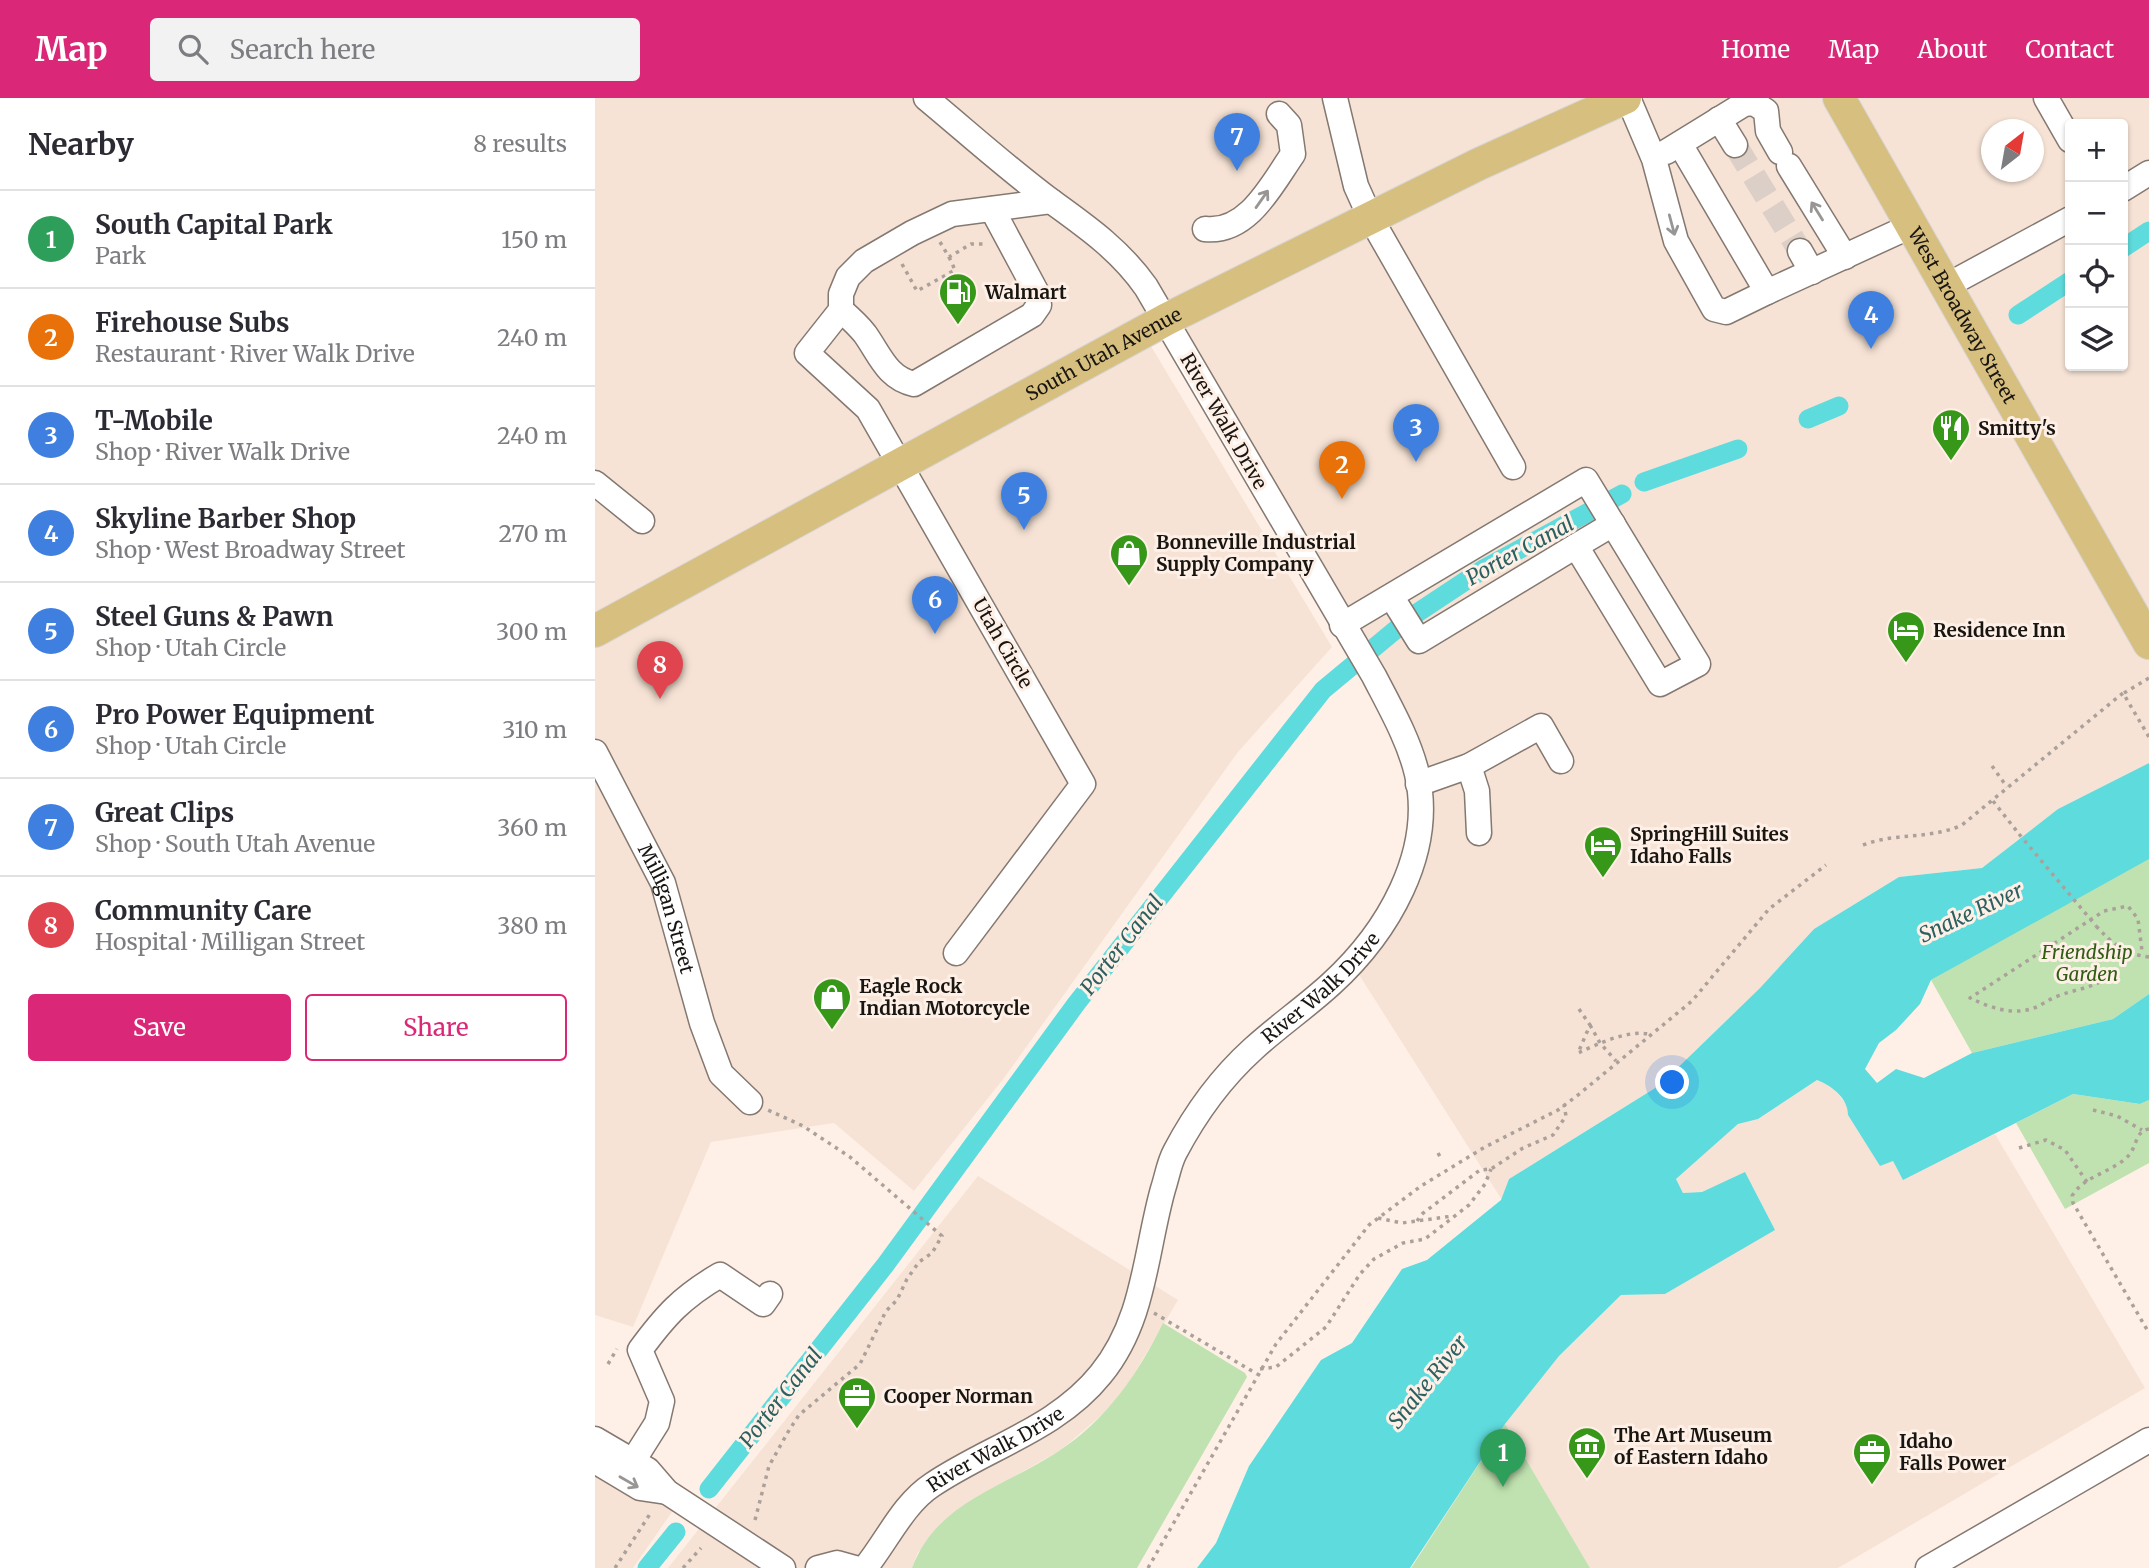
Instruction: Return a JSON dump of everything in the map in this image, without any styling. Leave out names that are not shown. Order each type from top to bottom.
[{"type":"main road","name":"South Utah Avenue","points":[[595,631],[902,466],[1167,319],[1370,218],[1626,98]]},
{"type":"main road","name":"West Broadway Street","points":[[1839,98],[2148,637]]},
{"type":"street","name":"River Walk Drive","points":[[865,1568],[901,1518],[931,1485],[1053,1418],[1081,1396],[1106,1367],[1137,1308],[1147,1270],[1152,1227],[1173,1154],[1214,1089],[1252,1049],[1332,984],[1364,949],[1401,895],[1415,854],[1420,810],[1418,784],[1398,724],[1374,676],[1167,319],[1127,261],[926,98]]},
{"type":"street","points":[[1335,98],[1356,186],[1370,218],[1513,467]]},
{"type":"street","points":[[1626,98],[1654,159],[1676,241],[1714,309],[1726,312],[1913,225]]},
{"type":"street","points":[[2046,98],[2065,131]]},
{"type":"street","points":[[1654,159],[1744,104],[1754,103],[1766,111],[1768,131],[1845,257]]},
{"type":"street","points":[[1205,229],[1217,230],[1253,212],[1293,154],[1289,125],[1279,114]]},
{"type":"street","points":[[1719,119],[1735,145]]},
{"type":"street","points":[[1680,144],[1767,292]]},
{"type":"street","points":[[2128,186],[2148,176]]},
{"type":"street","points":[[992,209],[1037,293],[1039,305],[1032,314],[914,384],[901,381],[883,365],[864,332],[841,310],[841,294],[848,277],[864,261],[952,214],[1051,201]]},
{"type":"street","points":[[1948,285],[2065,222]]},
{"type":"street","points":[[1800,251],[1812,272]]},
{"type":"street","name":"Utah Circle","points":[[841,310],[807,353],[869,409],[1083,784],[956,953]]},
{"type":"street","points":[[1346,631],[1391,596],[1586,480],[1697,664],[1660,684],[1576,546]]},
{"type":"street","points":[[595,483],[642,521]]},
{"type":"street","points":[[1391,596],[1419,641],[1612,524]]},
{"type":"street","points":[[1418,784],[1469,766],[1541,726],[1561,761]]},
{"type":"street","name":"Milligan Street","points":[[595,752],[663,883],[702,1023],[721,1074],[750,1102]]},
{"type":"street","points":[[1469,766],[1477,791],[1479,833]]},
{"type":"street","points":[[633,1461],[657,1423],[662,1401],[640,1350],[670,1310],[692,1291],[720,1275],[763,1304],[771,1294]]},
{"type":"street","points":[[595,1439],[648,1470],[674,1497],[783,1568]]},
{"type":"street","points":[[1928,1568],[2149,1440]]},
{"type":"street","points":[[595,1461],[640,1488],[674,1497]]},
{"type":"street","points":[[818,1568],[837,1563],[855,1568]]},
{"type":"path","points":[[910,256],[901,261],[917,291],[955,270],[938,239],[929,244]]},
{"type":"path","points":[[949,257],[971,244],[989,244]]},
{"type":"path","points":[[1863,845],[1884,836],[1943,834],[1962,825],[2123,693],[2149,678]]},
{"type":"path","points":[[2123,693],[2149,737]]},
{"type":"path","points":[[1992,766],[2008,788]]},
{"type":"path","points":[[1993,801],[2115,947],[2127,953],[2149,957]]},
{"type":"path","points":[[1148,1568],[1260,1369],[1299,1312],[1354,1242],[1378,1218],[1421,1186],[1564,1105],[1692,1001],[1769,909],[1826,865]]},
{"type":"path","points":[[2100,982],[2081,991],[2046,1000],[2033,1008],[2017,1010],[1989,1008],[1970,998],[2104,911],[2128,906],[2138,919],[2142,951]]},
{"type":"path","points":[[1579,1009],[1599,1043],[1616,1061]]},
{"type":"path","points":[[1590,1025],[1578,1053],[1599,1043],[1640,1032],[1650,1034]]},
{"type":"path","points":[[750,1102],[803,1126],[850,1157],[942,1236],[938,1245],[919,1262],[897,1300],[886,1311],[860,1364],[799,1415],[769,1466],[755,1520]]},
{"type":"path","points":[[1417,1222],[1422,1214],[1477,1172],[1491,1169],[1558,1131],[1566,1116],[1564,1105]]},
{"type":"path","points":[[2093,1110],[2117,1116],[2142,1130],[2149,1129]]},
{"type":"path","points":[[2142,1130],[2127,1158],[2076,1190],[2073,1203],[2149,1333]]},
{"type":"path","points":[[2019,1148],[2046,1140],[2065,1150],[2087,1182]]},
{"type":"path","points":[[1438,1153],[1443,1160]]},
{"type":"path","points":[[1260,1369],[1276,1367],[1326,1327],[1366,1267],[1403,1242],[1426,1240],[1469,1205],[1482,1189],[1491,1169]]},
{"type":"path","points":[[1378,1218],[1389,1222],[1417,1222],[1453,1216]]},
{"type":"path","points":[[1148,1311],[1162,1315],[1257,1374]]},
{"type":"path","points":[[608,1364],[617,1349]]},
{"type":"path","points":[[615,1568],[650,1514]]},
{"type":"path","points":[[683,1568],[701,1548]]},
{"type":"shaded area","points":[[595,98],[2149,98],[2149,763],[2058,809],[1982,868],[1899,877],[1814,929],[1760,988],[1660,1085],[1509,1179],[1502,1200],[1351,962],[1401,895],[1417,774],[1167,319],[1143,333],[1332,647],[1238,752],[1004,1078],[914,1191],[834,1123],[711,1142],[633,1327],[595,1315]]},
{"type":"shaded area","points":[[1817,1080],[1832,1087],[1848,1106],[1848,1115],[1880,1165],[1893,1161],[1903,1179],[1995,1134],[2145,1388],[1838,1568],[1590,1568],[1505,1424],[1559,1356],[1621,1295],[1665,1294],[1774,1230],[1752,1185],[1720,1184],[1702,1192],[1683,1193],[1676,1179],[1738,1124],[1758,1119]]},
{"type":"shaded area","points":[[978,1176],[1178,1300],[1125,1389],[1105,1412],[1061,1450],[1020,1473],[918,1552],[912,1568],[668,1568]]},
{"type":"shaded area","points":[[595,1461],[674,1509],[633,1568],[595,1568]]},
{"type":"green space","name":"Friendship Garden","points":[[2145,858],[2149,859],[2149,994],[2113,1019],[1972,1053],[1931,980]]},
{"type":"green space","points":[[2073,1094],[2140,1104],[2149,1100],[2149,1163],[2065,1209],[2016,1123]]},
{"type":"green space","points":[[1163,1323],[1245,1373],[1247,1377],[1137,1568],[912,1568],[923,1545],[955,1511],[1059,1451],[1092,1425],[1132,1377]]},
{"type":"green space","points":[[1505,1424],[1590,1568],[1411,1568]]},
{"type":"water","name":"Snake River","points":[[2149,763],[2149,859],[1931,980],[1920,1004],[1896,1030],[1879,1043],[1865,1069],[1877,1083],[1896,1069],[1924,1078],[1972,1053],[2113,1019],[2149,994],[2149,1100],[2140,1104],[2073,1094],[1903,1180],[1893,1161],[1880,1166],[1848,1115],[1842,1098],[1817,1080],[1758,1119],[1738,1124],[1676,1179],[1683,1193],[1702,1192],[1745,1172],[1775,1230],[1665,1294],[1621,1295],[1559,1356],[1505,1424],[1410,1568],[1197,1568],[1216,1543],[1249,1466],[1321,1360],[1352,1343],[1402,1269],[1427,1260],[1501,1200],[1509,1179],[1660,1085],[1760,988],[1814,929],[1899,877],[1982,868],[2058,809]]},
{"type":"waterway","name":"Porter Canal","points":[[2128,245],[2149,231]]},
{"type":"waterway","name":"Porter Canal","points":[[2018,315],[2065,284]]},
{"type":"waterway","name":"Porter Canal","points":[[1808,419],[1839,406]]},
{"type":"waterway","name":"Porter Canal","points":[[1644,482],[1738,449]]},
{"type":"waterway","name":"Porter Canal","points":[[709,1489],[886,1264],[1076,1004],[1323,690],[1411,617],[1485,568],[1622,494]]},
{"type":"waterway","name":"Porter Canal","points":[[647,1568],[676,1532]]},
{"type":"tunnel","points":[[1735,145],[1800,251]]},
{"type":"place","name":"Great Clips","points":[[1237,171]]},
{"type":"place","name":"Walmart","points":[[958,326]]},
{"type":"place","name":"Skyline Barber Shop","points":[[1871,349]]},
{"type":"place","name":"T-Mobile","points":[[1416,462]]},
{"type":"place","name":"Smitty's","points":[[1951,462]]},
{"type":"place","name":"Firehouse Subs","points":[[1342,499]]},
{"type":"place","name":"Steel Guns & Pawn","points":[[1024,530]]},
{"type":"place","name":"Bonneville Industrial Supply Company","points":[[1129,587]]},
{"type":"place","name":"Pro Power Equipment","points":[[935,634]]},
{"type":"place","name":"Residence Inn","points":[[1906,664]]},
{"type":"place","name":"Community Care","points":[[660,699]]},
{"type":"place","name":"SpringHill Suites Idaho Falls","points":[[1603,879]]},
{"type":"place","name":"Eagle Rock Indian Motorcycle","points":[[832,1031]]},
{"type":"place","name":"Cooper Norman","points":[[857,1430]]},
{"type":"place","name":"The Art Museum of Eastern Idaho","points":[[1587,1480]]},
{"type":"place","name":"Idaho Falls Power","points":[[1872,1486]]},
{"type":"place","name":"South Capital Park","points":[[1503,1487]]}]
